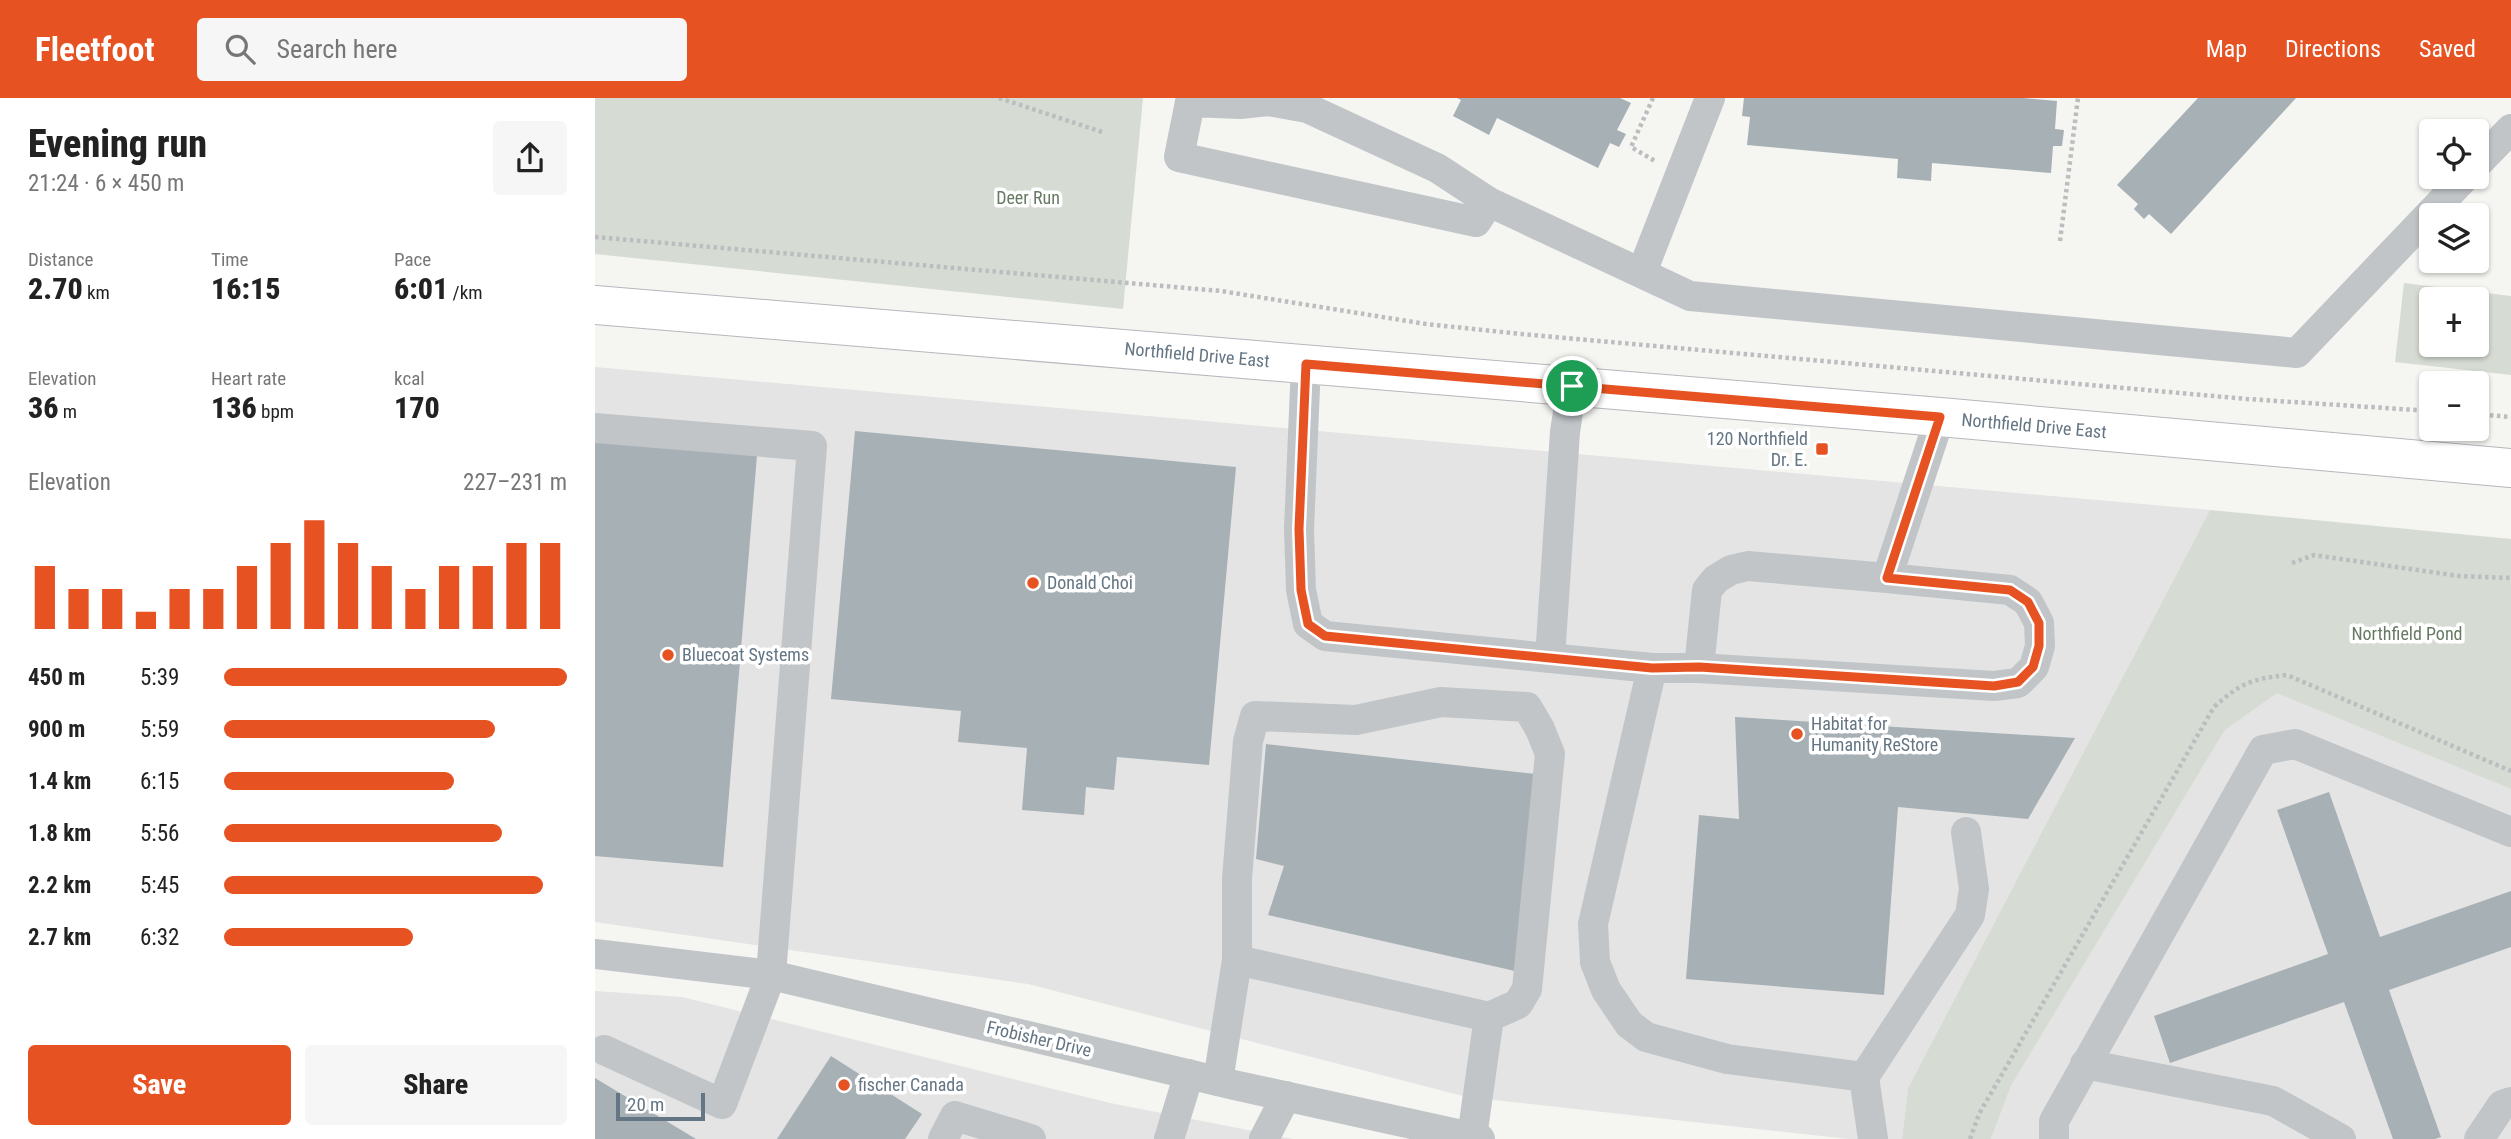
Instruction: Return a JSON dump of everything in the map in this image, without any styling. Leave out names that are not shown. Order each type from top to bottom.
[{"type":"main road","name":"Northfield Drive East","points":[[595,305],[1940,417],[2511,468]]},
{"type":"street","points":[[1642,272],[1710,98]]},
{"type":"street","points":[[1489,202],[1476,222],[1179,157],[1190,102],[1268,102],[1307,108],[1437,168],[1489,202],[1690,296],[2297,353],[2454,189]]},
{"type":"street","points":[[2489,152],[2511,129]]},
{"type":"street","points":[[1306,364],[1299,529],[1301,590],[1308,624],[1325,636],[1652,668],[1699,667],[1994,686],[2018,682],[2033,667],[2039,646],[2039,623],[2028,602],[2010,590],[1748,566],[1731,570],[1716,579],[1707,590],[1699,667]]},
{"type":"street","points":[[1550,659],[1565,432],[1572,386]]},
{"type":"street","points":[[1887,578],[1940,417]]},
{"type":"street","points":[[595,428],[812,446],[771,975],[722,1104],[604,1050]]},
{"type":"street","points":[[1652,668],[1593,923],[1595,962],[1606,990],[1629,1024],[1646,1037],[1727,1059],[1864,1077]]},
{"type":"street","points":[[1218,1081],[1237,960],[1237,879],[1248,741],[1255,716],[1356,720],[1441,702],[1527,707],[1550,754],[1527,989],[1518,1004],[1489,1017],[1237,960]]},
{"type":"street","points":[[2054,1139],[2055,1121],[2085,1064],[2263,750],[2295,744],[2511,832]]},
{"type":"street","points":[[1873,1139],[1864,1077],[1970,915],[1974,890],[1966,832]]},
{"type":"street","name":"Frobisher Drive","points":[[595,954],[771,975],[1218,1081],[1476,1138]]},
{"type":"street","points":[[1476,1138],[1489,1017]]},
{"type":"street","points":[[2085,1064],[2273,1101],[2341,1139]]},
{"type":"street","points":[[1169,1139],[1189,1074]]},
{"type":"street","points":[[1264,1139],[1286,1096]]},
{"type":"street","points":[[2479,1139],[2502,1105],[2511,1102]]},
{"type":"street","points":[[943,1139],[955,1116],[1031,1139]]},
{"type":"path","points":[[999,98],[1103,132]]},
{"type":"path","points":[[1653,98],[1631,147],[1680,176]]},
{"type":"path","points":[[2060,241],[2078,98]]},
{"type":"path","points":[[595,237],[1221,291],[1426,324],[1521,334],[2247,399],[2419,410]]},
{"type":"path","points":[[2489,416],[2511,417]]},
{"type":"path","points":[[2292,563],[2314,555],[2459,576],[2511,578]]},
{"type":"shaded area","points":[[595,367],[2210,510],[1908,1088],[1902,1139],[1849,1139],[1467,1097],[1028,984],[595,922]]},
{"type":"shaded area","points":[[2277,692],[2511,789],[2511,1139],[1991,1139],[2011,1086],[2225,730]]},
{"type":"shaded area","points":[[595,991],[682,997],[1110,1103],[1293,1139],[595,1139]]},
{"type":"green space","name":"Deer Run","points":[[595,98],[1143,98],[1123,309],[595,254]]},
{"type":"green space","points":[[2404,283],[2437,287],[2419,287],[2419,357],[2489,357],[2489,293],[2511,296],[2511,375],[2395,362]]},
{"type":"green space","name":"Northfield Pond","points":[[2210,510],[2511,539],[2511,789],[2277,693],[2225,730],[2011,1086],[1991,1139],[1902,1139],[1908,1088]]},
{"type":"building","points":[[1457,98],[1620,98],[1631,103],[1617,130],[1626,134],[1619,147],[1610,143],[1598,168],[1497,118],[1489,135],[1453,116],[1461,100]]},
{"type":"building","points":[[1744,98],[2023,98],[2057,101],[2055,129],[2064,130],[2062,146],[2053,146],[2051,173],[1932,163],[1931,181],[1897,178],[1898,159],[1747,145],[1750,117],[1742,116]]},
{"type":"building","points":[[2198,98],[2296,98],[2171,234],[2149,214],[2144,219],[2134,209],[2138,204],[2117,185]]},
{"type":"building","name":"Donald Choi","points":[[855,431],[1236,467],[1209,765],[1117,757],[1114,790],[1086,787],[1084,815],[1022,810],[1027,748],[958,742],[961,711],[831,699]]},
{"type":"building","name":"Bluecoat Systems","points":[[595,441],[757,455],[723,867],[595,856]]},
{"type":"building","points":[[1735,717],[2075,738],[2028,819],[1898,807],[1884,995],[1686,979],[1699,815],[1739,819]]},
{"type":"building","points":[[1266,744],[1536,774],[1515,971],[1268,915],[1284,866],[1256,859]]},
{"type":"building","points":[[2329,792],[2380,937],[2511,891],[2511,947],[2389,990],[2441,1137],[2435,1139],[2393,1139],[2344,1002],[2170,1063],[2154,1016],[2328,954],[2277,810]]},
{"type":"building","name":"fischer Canada","points":[[831,1056],[922,1114],[905,1139],[777,1139]]},
{"type":"building","points":[[595,1078],[696,1139],[595,1139]]},
{"type":"place","name":"120 Northfield Dr. E.","points":[[1822,449]]},
{"type":"place","name":"Donald Choi","points":[[1033,583]]},
{"type":"place","name":"Bluecoat Systems","points":[[668,655]]},
{"type":"place","name":"Habitat for Humanity ReStore","points":[[1797,734]]},
{"type":"place","name":"fischer Canada","points":[[844,1085]]},
{"type":"route","points":[[1306,364],[1572,386],[1940,417],[1887,578],[2010,590],[2028,602],[2039,623],[2039,646],[2033,667],[2018,682],[1994,686],[1699,667],[1652,668],[1325,636],[1308,624],[1301,590],[1299,529],[1306,364]]}]
